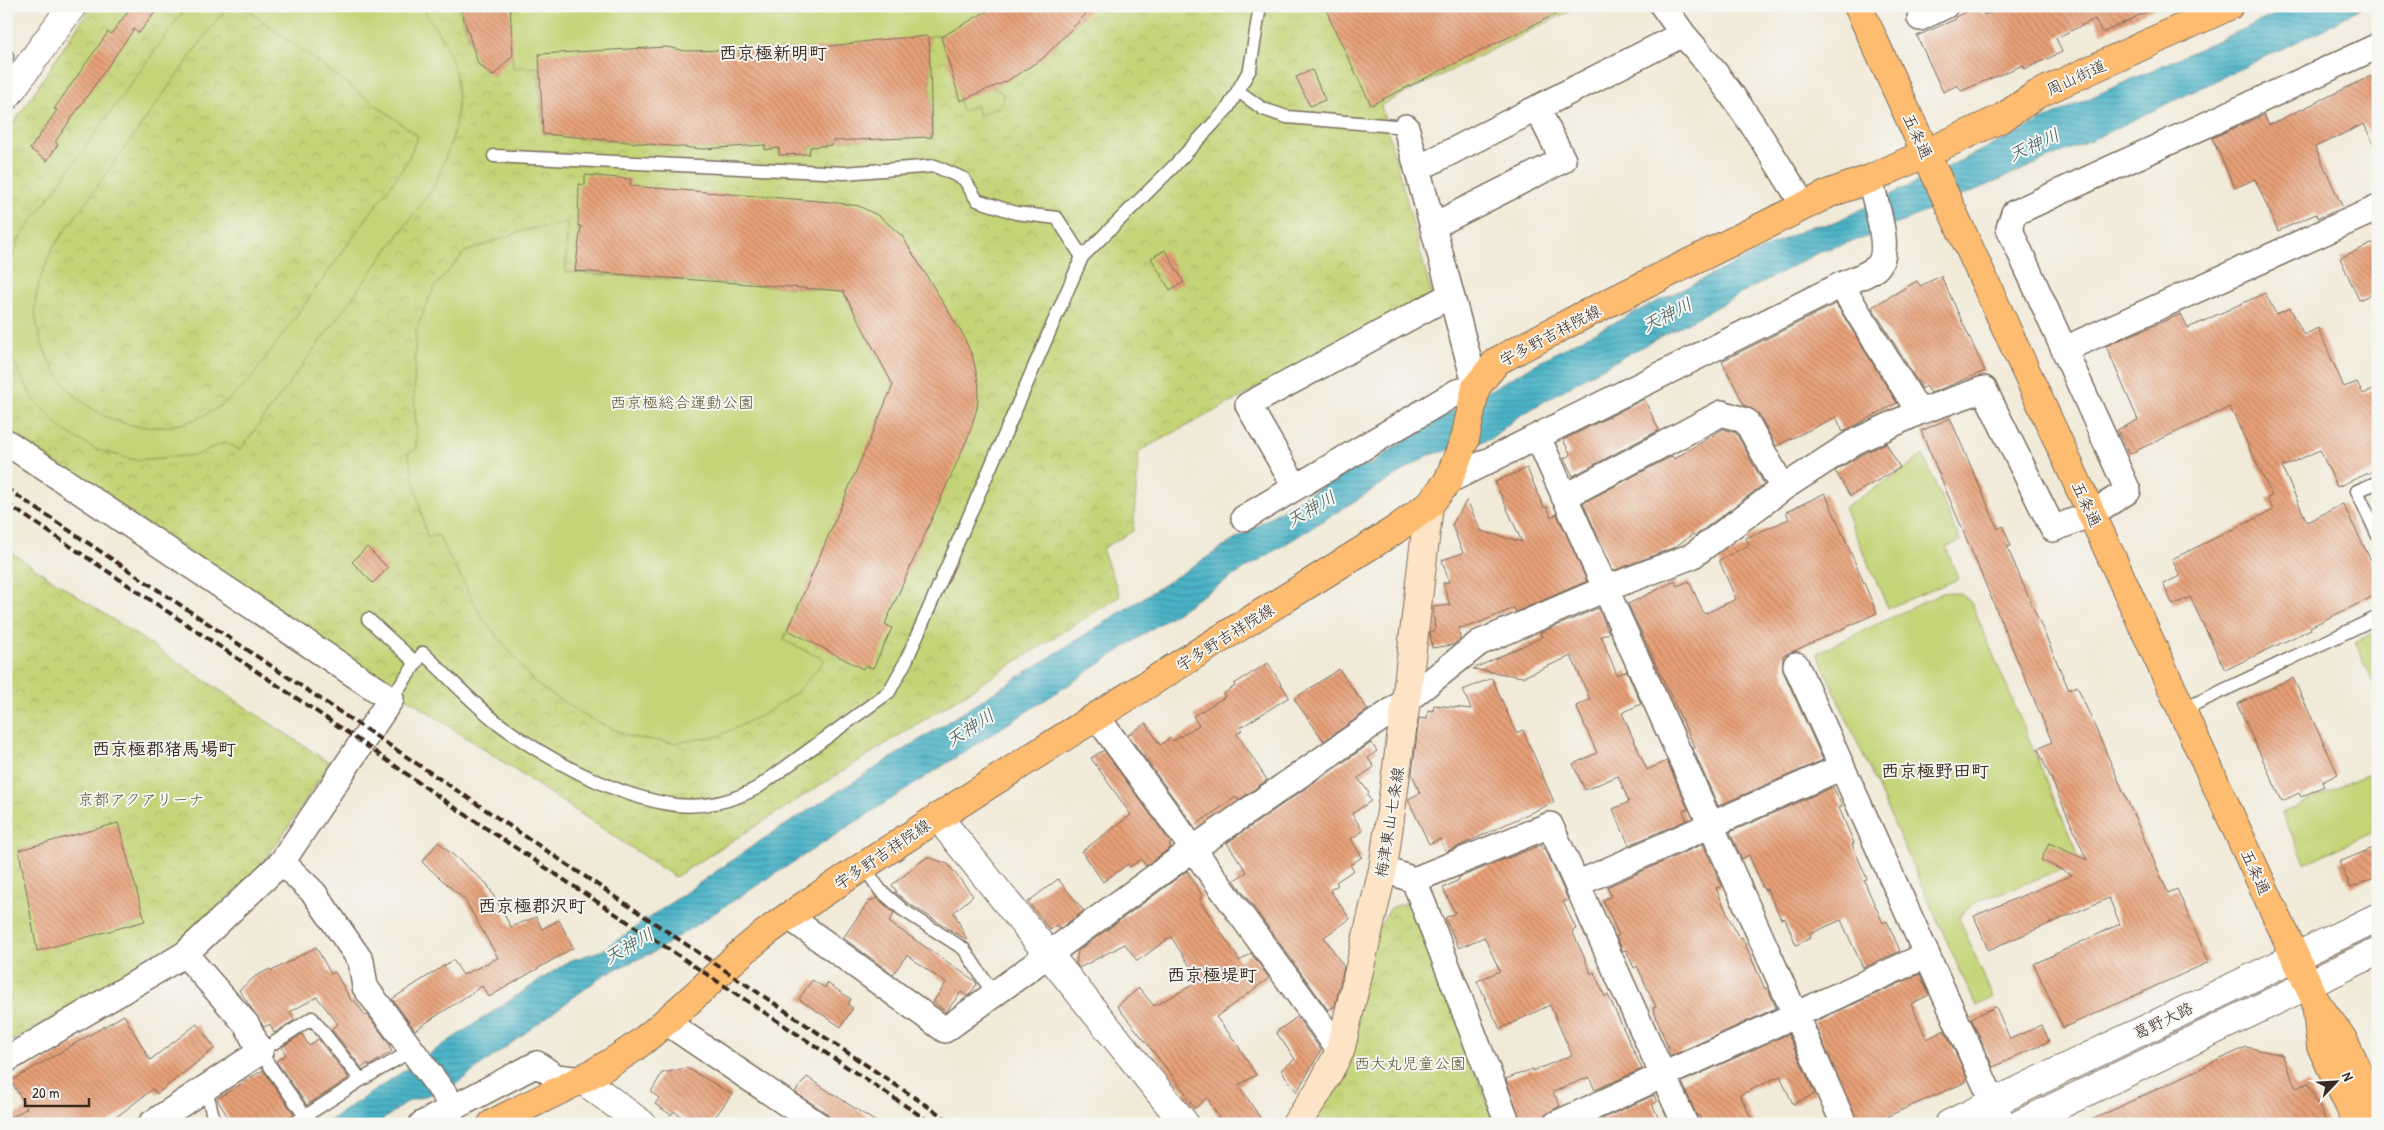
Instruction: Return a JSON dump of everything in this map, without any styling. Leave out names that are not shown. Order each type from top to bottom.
[{"type":"main road","name":"五条通","points":[[1858,6],[2295,957],[2312,993],[2342,1038],[2378,1113]]},
{"type":"main road","name":"周山街道","points":[[1928,158],[2002,118],[2036,95],[2229,6]]},
{"type":"main road","name":"宇多野吉祥院線","points":[[492,1124],[583,1080],[637,1045],[700,992],[737,954],[788,916],[938,817],[1395,530],[1429,505],[1448,481],[1465,439],[1476,387],[1497,361],[1580,317],[1830,193],[1871,184],[1928,158]]},
{"type":"main road","name":"梅津東山七条線","points":[[1296,1124],[1318,1092],[1340,1050],[1383,869],[1406,701],[1429,505]]},
{"type":"main road","name":"五条通","points":[[2312,993],[2321,1046],[2358,1124]]},
{"type":"street","points":[[6,97],[72,6]]},
{"type":"street","points":[[1663,6],[1683,34],[1723,80],[1762,137],[1804,206]]},
{"type":"street","points":[[1920,18],[1945,6]]},
{"type":"street","points":[[1417,169],[1683,34]]},
{"type":"street","points":[[788,916],[946,1030],[1194,849],[1406,701],[1479,643],[1605,589],[1692,556],[1783,488],[1854,442],[1919,412],[1984,389],[2054,529],[2092,514],[2128,492],[2065,348],[2009,228],[2014,213],[2378,46]]},
{"type":"street","points":[[1433,226],[1563,160],[1537,108]]},
{"type":"street","points":[[1244,518],[1295,486],[1457,392],[1476,387],[1406,127]]},
{"type":"street","points":[[1448,481],[1877,267],[1883,258],[1884,242],[1871,184]]},
{"type":"street","points":[[2065,348],[2378,208]]},
{"type":"street","points":[[1841,285],[1919,412]]},
{"type":"street","points":[[1295,486],[1248,405],[1451,296]]},
{"type":"street","points":[[1564,496],[1722,413],[1746,421],[1783,488]]},
{"type":"street","points":[[1538,437],[1844,1124]]},
{"type":"street","points":[[6,442],[391,699],[282,862],[185,954],[6,1060]]},
{"type":"street","points":[[1796,665],[1999,1113]]},
{"type":"street","points":[[1097,717],[1340,1050]]},
{"type":"street","points":[[1577,884],[1842,767]]},
{"type":"street","points":[[938,817],[1186,1124]]},
{"type":"street","points":[[1383,869],[1414,880],[1550,825],[1685,1124]]},
{"type":"street","points":[[282,862],[314,893],[361,961],[364,987],[449,1101]]},
{"type":"street","points":[[1414,880],[1508,1124]]},
{"type":"street","name":"葛野大路","points":[[1949,1124],[1999,1113],[2295,957],[2378,917]]},
{"type":"street","name":"葛野大路","points":[[2020,1124],[2312,993],[2378,951]]},
{"type":"street","points":[[151,1124],[260,1052],[247,1026],[185,954]]},
{"type":"street","points":[[1556,1124],[1927,955]]},
{"type":"street","points":[[666,1022],[817,1124]]},
{"type":"street","points":[[422,1124],[449,1101],[537,1064],[556,1077],[583,1080],[642,1124]]},
{"type":"lane","points":[[391,699],[423,653],[498,722],[555,761],[619,790],[677,805],[709,804],[740,797],[757,788],[889,692],[906,661],[1082,257],[1174,166],[1228,108],[1250,69],[1260,6]]},
{"type":"lane","points":[[1238,91],[1263,109],[1287,117],[1406,127]]},
{"type":"lane","points":[[494,156],[844,173],[935,166],[964,179],[977,200],[1016,213],[1057,218],[1082,257]]},
{"type":"lane","points":[[2378,482],[2357,491],[2378,536]]},
{"type":"lane","points":[[2182,710],[2378,617]]},
{"type":"lane","points":[[368,619],[416,663]]},
{"type":"lane","points":[[864,867],[880,890],[903,910],[964,949],[994,995]]},
{"type":"lane","points":[[305,1116],[260,1052],[312,1018],[361,1080]]},
{"type":"lane","points":[[293,1124],[361,1080],[412,1052]]},
{"type":"lane","points":[[206,1089],[215,1124]]},
{"type":"green space","name":"西京極総合運動公園","points":[[91,6],[1580,6],[1381,105],[1432,296],[1139,451],[1133,531],[1102,549],[1120,596],[675,877],[6,430],[6,135]]},
{"type":"green space","points":[[187,6],[234,6],[226,10],[216,21],[52,249],[37,292],[36,319],[42,345],[53,368],[68,388],[87,405],[108,418],[132,425],[157,427],[184,423],[212,411],[236,394],[250,380],[406,164],[418,136],[242,6],[421,6],[440,36],[452,60],[457,84],[456,115],[450,144],[433,188],[240,450],[225,442],[196,455],[135,460],[95,449],[63,430],[33,398],[12,359],[6,339],[7,275],[19,239]]},
{"type":"green space","points":[[458,6],[1093,6],[1052,49],[1034,29],[1007,81],[992,87],[1002,93],[1003,100],[1000,106],[979,115],[976,105],[962,111],[959,100],[957,35],[929,36],[932,137],[833,141],[833,145],[810,147],[809,154],[779,155],[778,148],[765,150],[765,145],[702,149],[543,134],[538,67],[513,68],[512,55],[493,76],[478,64]]},
{"type":"green space","points":[[567,222],[566,272],[843,291],[893,385],[858,475],[783,640],[825,660],[796,693],[764,714],[719,736],[675,743],[630,737],[587,717],[536,684],[483,619],[438,535],[427,538],[408,453],[417,449],[414,391],[416,330],[434,288],[465,252],[522,231]]},
{"type":"green space","points":[[1923,455],[1960,541],[1946,547],[1958,579],[1888,608],[1844,508]]},
{"type":"green space","name":"京都アクアリーナ","points":[[6,549],[330,763],[282,836],[254,874],[177,945],[6,1044]]},
{"type":"green space","points":[[1942,593],[1961,594],[1971,602],[2081,862],[1974,903],[1964,911],[1959,918],[1993,998],[1976,1006],[1817,653]]},
{"type":"green space","points":[[2378,631],[2378,693],[2355,641]]},
{"type":"green space","points":[[2376,770],[2378,775],[2378,830],[2305,863],[2282,813]]},
{"type":"green space","name":"西大丸児童公園","points":[[1412,900],[1495,1124],[1309,1124],[1379,926],[1391,908]]},
{"type":"water","name":"天神川","points":[[2294,6],[2363,6],[2330,26],[2098,137],[1867,237],[1821,251],[1591,374],[1516,418],[1489,440],[1429,455],[1195,600],[1065,687],[654,952],[605,974],[452,1087],[407,1102],[377,1124],[324,1124],[569,961],[603,950],[757,843],[1302,497],[1349,470],[1371,464],[1419,430],[1573,343],[1811,226],[1831,224],[2070,107]]},
{"type":"building","points":[[132,6],[160,6],[139,33],[134,29],[55,142],[58,144],[47,161],[30,149],[57,110],[54,109],[108,32],[111,34]]},
{"type":"building","points":[[460,6],[510,6],[513,55],[493,76],[478,64]]},
{"type":"building","points":[[996,6],[1094,6],[1042,59],[1007,81],[960,101],[941,37]]},
{"type":"building","points":[[1326,6],[1572,6],[1371,105],[1330,20]]},
{"type":"building","points":[[1978,6],[1984,15],[2004,6],[2159,6],[2102,33],[2095,19],[2056,38],[2062,52],[2025,69],[2023,65],[1961,91],[1958,85],[1943,92],[1917,36],[1956,19],[1955,17]]},
{"type":"building","points":[[929,36],[932,137],[832,141],[833,145],[810,147],[809,154],[779,155],[779,148],[765,150],[765,145],[702,149],[543,134],[539,54],[666,47],[686,51],[816,48],[877,40]]},
{"type":"building","points":[[1312,70],[1325,100],[1310,106],[1296,77]]},
{"type":"building","points":[[2371,76],[2373,81],[2378,78],[2378,154],[2364,124],[2315,147],[2343,208],[2318,218],[2316,214],[2278,231],[2255,179],[2235,188],[2212,138],[2264,115],[2269,125]]},
{"type":"building","points":[[585,175],[631,179],[630,186],[831,202],[859,206],[879,216],[902,236],[963,335],[973,358],[979,386],[977,408],[969,435],[885,624],[892,628],[873,668],[865,666],[863,669],[788,630],[893,385],[843,291],[575,271],[581,226],[578,226],[579,184],[585,185]]},
{"type":"building","points":[[2378,241],[2378,292],[2359,300],[2340,258]]},
{"type":"building","points":[[1165,250],[1184,282],[1170,290],[1151,258]]},
{"type":"building","points":[[1941,276],[1985,371],[1931,393],[1926,386],[1922,389],[1872,307],[1917,281],[1920,286]]},
{"type":"building","points":[[2265,293],[2276,314],[2290,308],[2304,335],[2318,328],[2344,387],[2357,382],[2363,394],[2378,388],[2378,469],[2337,487],[2320,450],[2282,467],[2307,522],[2343,504],[2378,575],[2378,594],[2310,627],[2311,629],[2225,670],[2190,597],[2173,605],[2163,584],[2180,576],[2172,559],[2273,510],[2267,498],[2272,496],[2230,407],[2129,454],[2117,430],[2138,420],[2106,346],[2181,314],[2188,328]]},
{"type":"building","points":[[1836,304],[1897,403],[1843,432],[1836,417],[1776,446],[1759,414],[1744,405],[1722,361]]},
{"type":"building","points":[[1644,399],[1659,430],[1573,476],[1564,458],[1571,455],[1563,440]]},
{"type":"building","points":[[1950,418],[1998,529],[2003,526],[2011,546],[2007,547],[2069,690],[2077,686],[2168,893],[2177,889],[2209,962],[2063,1028],[2034,964],[2120,924],[2109,898],[1988,950],[1974,916],[2072,875],[2041,860],[2049,843],[2087,860],[2038,749],[2052,742],[1921,431]]},
{"type":"building","points":[[1723,429],[1736,433],[1764,484],[1695,536],[1693,534],[1675,547],[1613,571],[1583,503],[1672,456],[1674,459]]},
{"type":"building","points":[[1886,443],[1900,468],[1850,496],[1835,471],[1861,455]]},
{"type":"building","points":[[1527,468],[1544,508],[1547,507],[1551,517],[1557,514],[1587,581],[1516,612],[1514,608],[1471,626],[1459,628],[1460,639],[1453,645],[1432,648],[1430,632],[1435,631],[1433,607],[1450,605],[1443,583],[1449,582],[1442,560],[1463,553],[1452,525],[1467,500],[1481,531],[1522,542],[1495,482]]},
{"type":"building","points":[[1825,493],[1877,613],[1783,656],[1783,671],[1823,760],[1718,806],[1693,749],[1695,748],[1628,604],[1675,581],[1677,586],[1689,581],[1704,614],[1736,599],[1719,560],[1749,545],[1746,538],[1789,519],[1786,512]]},
{"type":"building","points":[[367,547],[388,568],[373,583],[352,562]]},
{"type":"building","points":[[1598,608],[1609,633],[1601,636],[1617,675],[1627,671],[1641,704],[1622,713],[1647,770],[1667,761],[1688,809],[1683,811],[1687,820],[1629,845],[1613,809],[1629,802],[1618,776],[1585,790],[1573,764],[1597,753],[1576,706],[1590,699],[1571,656],[1523,677],[1473,669],[1542,637],[1540,633]]},
{"type":"building","points":[[1268,663],[1289,697],[1240,728],[1242,730],[1237,734],[1267,780],[1239,800],[1236,797],[1194,826],[1128,735],[1146,723],[1160,745],[1170,738],[1173,741],[1199,725],[1193,716],[1225,697],[1223,694],[1235,686],[1234,684]]},
{"type":"building","points":[[1339,669],[1368,710],[1324,741],[1294,699]]},
{"type":"building","points":[[1492,678],[1516,733],[1523,730],[1554,802],[1446,852],[1440,839],[1429,844],[1408,799],[1420,793],[1412,774],[1419,718],[1427,719],[1428,710],[1433,711],[1434,705],[1471,709],[1463,690]]},
{"type":"building","points":[[2293,678],[2338,774],[2322,782],[2324,786],[2301,797],[2299,793],[2282,801],[2237,704]]},
{"type":"building","points":[[1371,743],[1377,751],[1368,758],[1374,767],[1358,778],[1369,793],[1367,795],[1371,801],[1352,814],[1363,831],[1351,839],[1362,857],[1350,865],[1354,870],[1336,882],[1338,885],[1330,890],[1350,919],[1324,937],[1344,967],[1335,1006],[1328,1010],[1234,880],[1247,872],[1227,843]]},
{"type":"building","points":[[1104,750],[1171,843],[1169,844],[1171,847],[1146,866],[1141,859],[1130,867],[1128,864],[1103,882],[1082,851],[1131,815],[1091,758]]},
{"type":"building","points":[[1833,787],[1842,806],[1839,808],[1854,843],[1852,844],[1867,879],[1864,880],[1883,923],[1887,921],[1900,951],[1863,968],[1841,920],[1810,934],[1811,938],[1796,945],[1785,918],[1781,919],[1767,889],[1764,890],[1749,855],[1742,859],[1730,832]]},
{"type":"building","points":[[118,823],[145,921],[37,951],[19,850]]},
{"type":"building","points":[[438,842],[487,884],[511,927],[536,917],[542,929],[559,920],[573,948],[489,997],[482,986],[415,1030],[392,999],[453,960],[463,975],[498,958],[465,900],[422,862]]},
{"type":"building","points":[[1703,844],[1722,886],[1716,888],[1729,918],[1739,938],[1742,937],[1765,989],[1768,988],[1776,1008],[1671,1056],[1653,1008],[1656,1007],[1637,966],[1634,968],[1626,950],[1623,951],[1616,937],[1619,935],[1603,900],[1611,896],[1607,887]]},
{"type":"building","points":[[1541,845],[1543,849],[1545,848],[1568,900],[1563,902],[1576,929],[1572,931],[1591,974],[1594,972],[1605,997],[1608,995],[1642,1069],[1595,1090],[1589,1077],[1553,1092],[1560,1106],[1545,1115],[1542,1124],[1522,1124],[1506,1079],[1532,1069],[1533,1071],[1572,1055],[1550,1005],[1500,1029],[1477,981],[1500,971],[1484,937],[1459,948],[1445,918],[1455,913],[1443,888],[1459,880],[1458,878]]},
{"type":"building","points":[[2378,846],[2378,876],[2351,888],[2339,862]]},
{"type":"building","points":[[927,857],[948,864],[973,896],[954,912],[967,940],[908,903],[895,892],[897,892],[892,885]]},
{"type":"building","points":[[1187,871],[1203,897],[1199,899],[1240,961],[1251,953],[1269,978],[1216,1017],[1235,1041],[1256,1075],[1239,1085],[1264,1124],[1223,1124],[1207,1098],[1195,1108],[1184,1095],[1186,1093],[1117,1006],[1139,988],[1154,1006],[1200,981],[1171,937],[1137,961],[1125,944],[1079,968],[1076,963],[1078,951]]},
{"type":"building","points":[[1058,879],[1084,911],[1059,929],[1056,925],[1050,930],[1028,902]]},
{"type":"building","points":[[877,898],[894,913],[889,922],[975,981],[977,984],[970,994],[967,996],[961,992],[946,1012],[933,1002],[946,983],[907,955],[893,974],[843,938],[869,901]]},
{"type":"building","points":[[316,947],[331,974],[335,972],[352,1002],[354,1000],[366,1016],[368,1015],[390,1045],[389,1047],[392,1051],[369,1066],[368,1063],[362,1068],[331,1029],[338,1024],[317,997],[290,1012],[295,1020],[274,1033],[270,1024],[264,1027],[239,990],[256,976],[270,969],[272,971]]},
{"type":"building","points":[[1920,974],[1929,995],[1911,1004],[1927,1039],[1945,1030],[1967,1078],[1965,1079],[1966,1082],[1888,1116],[1889,1118],[1877,1124],[1858,1124],[1814,1022]]},
{"type":"building","points":[[812,980],[825,988],[827,983],[851,999],[848,1004],[853,1008],[841,1027],[799,999]]},
{"type":"building","points":[[1996,1007],[2010,1039],[2042,1025],[2049,1041],[1993,1067],[1971,1018]]},
{"type":"building","points":[[124,1015],[150,1060],[197,1024],[215,1048],[157,1094],[153,1089],[107,1124],[6,1124],[6,1121],[27,1108],[11,1081]]},
{"type":"building","points":[[1297,1017],[1321,1050],[1297,1092],[1281,1070],[1295,1059],[1276,1032]]},
{"type":"building","points":[[302,1034],[309,1046],[318,1039],[349,1078],[307,1105],[276,1061],[286,1055],[282,1047]]},
{"type":"building","points":[[1788,1034],[1815,1094],[1793,1104],[1780,1076],[1740,1095],[1754,1124],[1703,1124],[1699,1115],[1697,1116],[1682,1082]]},
{"type":"building","points":[[2246,1047],[2282,1055],[2296,1088],[2308,1083],[2327,1124],[2083,1124]]},
{"type":"building","points":[[687,1068],[732,1094],[710,1124],[691,1124],[674,1111],[671,1115],[655,1104],[659,1098],[651,1092],[662,1073]]},
{"type":"building","points":[[263,1070],[294,1114],[282,1124],[232,1124],[217,1099]]},
{"type":"building","points":[[807,1077],[879,1124],[835,1124],[825,1112],[795,1092]]},
{"type":"building","points":[[1654,1095],[1657,1102],[1652,1104],[1659,1119],[1649,1124],[1591,1124]]},
{"type":"railway","points":[[6,488],[954,1124]]},
{"type":"railway","points":[[6,503],[341,728],[448,803],[933,1124]]},
{"type":"district","name":"西京極新明町","points":[[773,53]]},
{"type":"district","name":"西京極郡猪馬場町","points":[[164,749]]},
{"type":"district","name":"西京極野田町","points":[[1935,771]]},
{"type":"district","name":"西京極郡沢町","points":[[532,906]]},
{"type":"district","name":"西京極堤町","points":[[1212,975]]}]
